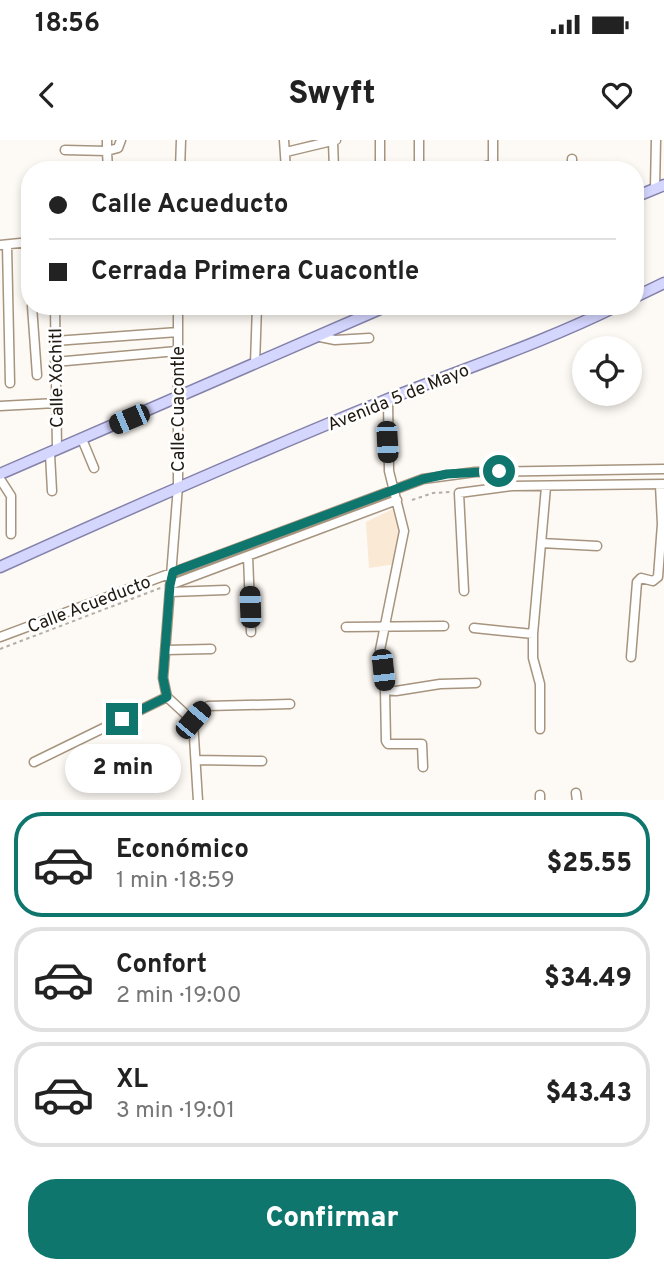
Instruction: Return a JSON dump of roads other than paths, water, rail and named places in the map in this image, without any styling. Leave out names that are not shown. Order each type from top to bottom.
[{"type":"main road","points":[[644,293],[664,283]]},
{"type":"main road","points":[[0,477],[368,315]]},
{"type":"main road","name":"Avenida 5 de Mayo","points":[[0,567],[178,486],[388,400],[564,333],[599,315]]},
{"type":"street","points":[[94,140],[95,150]]},
{"type":"street","points":[[107,140],[108,161]]},
{"type":"street","points":[[65,150],[107,151],[118,148],[121,140]]},
{"type":"street","points":[[180,161],[181,140]]},
{"type":"street","points":[[284,140],[286,161]]},
{"type":"street","points":[[380,140],[380,161]]},
{"type":"street","points":[[419,140],[419,161]]},
{"type":"street","points":[[493,140],[493,161]]},
{"type":"street","points":[[656,140],[660,186]]},
{"type":"street","points":[[286,152],[335,141],[334,161]]},
{"type":"street","points":[[4,245],[10,383]]},
{"type":"street","points":[[33,315],[37,375]]},
{"type":"street","name":"Calle Xóchitl","points":[[52,491],[56,402],[55,315]]},
{"type":"street","name":"Calle Cuacontle","points":[[167,697],[163,678],[178,486],[178,315]]},
{"type":"street","points":[[256,363],[257,315]]},
{"type":"street","name":"Calle Cuacontle","points":[[55,341],[178,332]]},
{"type":"street","points":[[320,337],[335,340],[369,338]]},
{"type":"street","points":[[55,362],[177,351]]},
{"type":"street","points":[[388,400],[387,442],[393,490],[404,531],[380,650],[385,690],[386,741],[388,744],[421,743],[424,767]]},
{"type":"street","points":[[0,406],[56,402]]},
{"type":"street","points":[[82,439],[94,468]]},
{"type":"street","name":"Calle Acueducto","points":[[0,638],[423,479],[475,472],[664,469]]},
{"type":"street","points":[[0,477],[11,496],[11,534]]},
{"type":"street","points":[[464,591],[459,493],[512,486],[662,484],[658,576],[653,581],[641,578],[637,582],[631,657]]},
{"type":"street","points":[[540,729],[540,684],[533,658],[533,634],[546,487]]},
{"type":"street","name":"Calle Acueducto","points":[[170,589],[248,556],[397,500]]},
{"type":"street","points":[[541,543],[597,546]]},
{"type":"street","points":[[248,556],[251,632]]},
{"type":"street","points":[[170,589],[225,590]]},
{"type":"street","points":[[346,627],[444,626]]},
{"type":"street","points":[[474,628],[533,634]]},
{"type":"street","points":[[166,650],[211,649]]},
{"type":"street","points":[[385,690],[476,683]]},
{"type":"street","points":[[34,762],[167,697],[193,720],[198,800]]},
{"type":"street","points":[[193,720],[208,706],[289,704]]},
{"type":"street","points":[[196,760],[262,761]]}]
